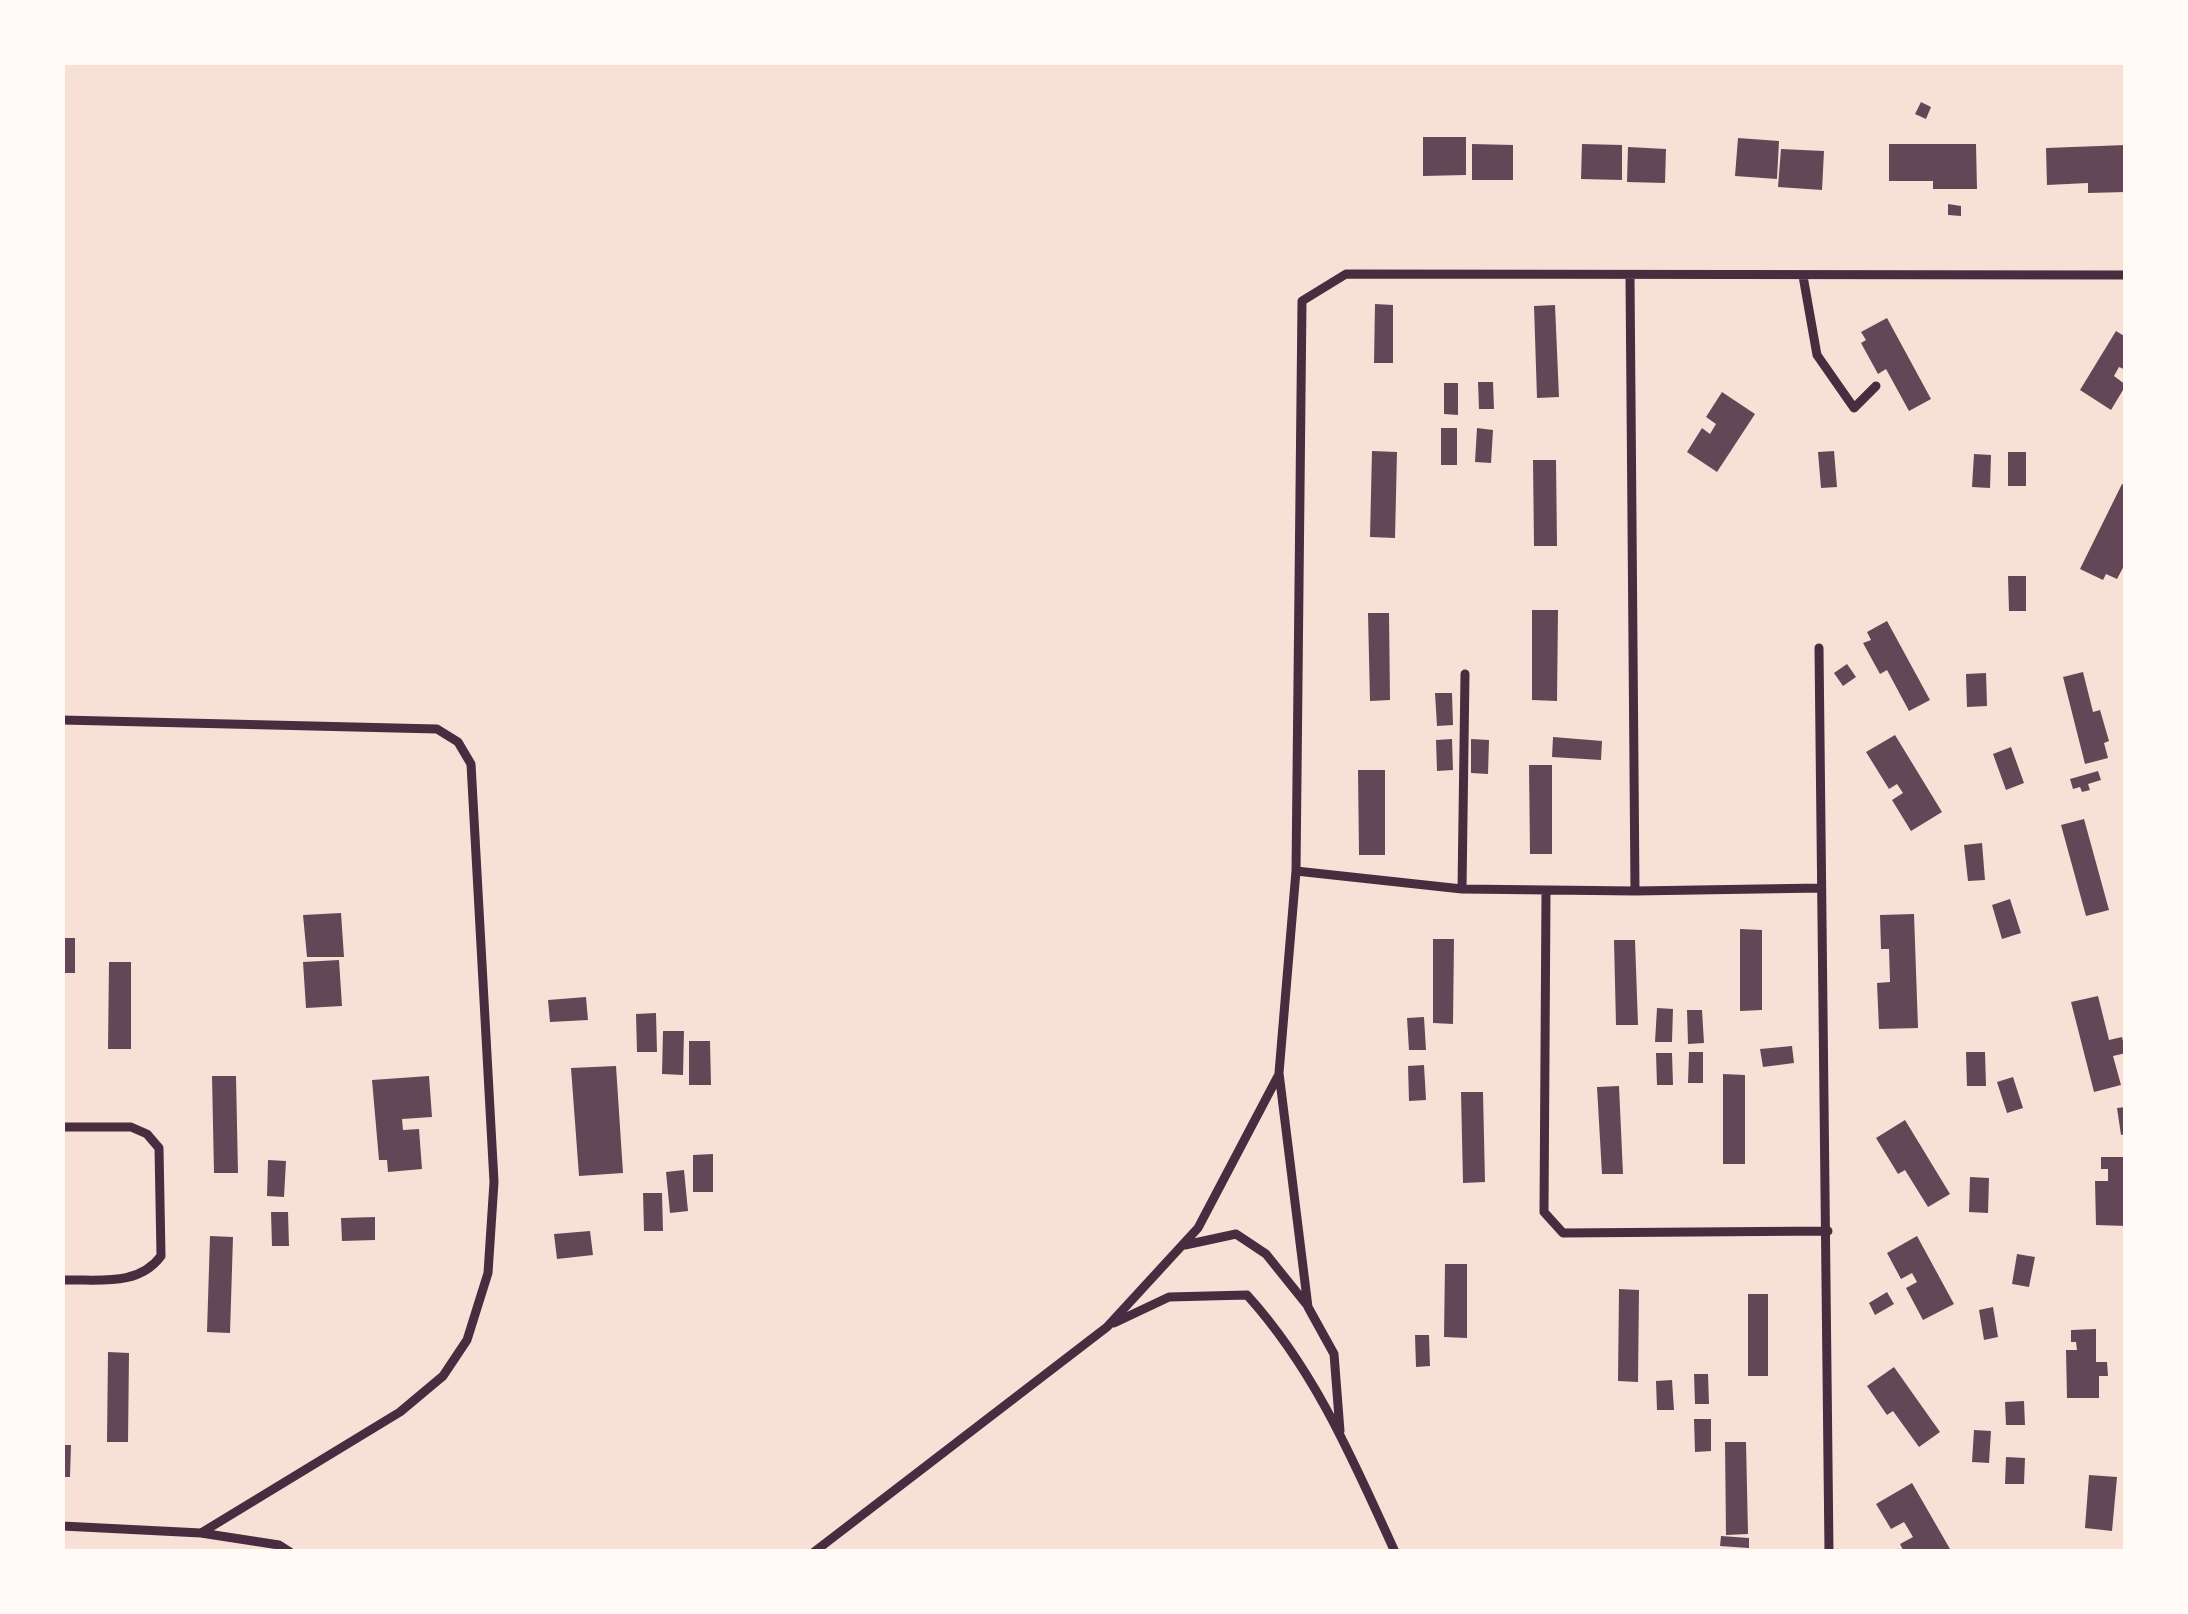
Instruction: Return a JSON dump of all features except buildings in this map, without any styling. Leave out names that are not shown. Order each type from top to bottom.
[{"type":"street","points":[[1308,1308],[1279,1074],[1296,871],[1302,301],[1346,274],[2126,275]]},
{"type":"street","points":[[1630,276],[1636,891]]},
{"type":"street","points":[[1803,276],[1817,355],[1854,408],[1876,386]]},
{"type":"street","points":[[1819,648],[1829,1552]]},
{"type":"street","points":[[1462,889],[1465,674]]},
{"type":"street","points":[[62,720],[437,728],[458,742],[471,764],[494,1182],[488,1273],[467,1340],[444,1376],[400,1412],[201,1533]]},
{"type":"street","points":[[1296,871],[1462,889],[1821,888]]},
{"type":"street","points":[[1546,891],[1544,1212],[1552,1224],[1563,1233],[1828,1231]]},
{"type":"street","points":[[814,1552],[1106,1326],[1198,1228],[1279,1074]]},
{"type":"street","points":[[62,1127],[132,1127],[147,1134],[160,1148],[161,1256],[139,1277],[62,1280]]},
{"type":"street","points":[[1182,1246],[1236,1234],[1266,1254],[1308,1308],[1334,1354],[1340,1432]]},
{"type":"street","points":[[1106,1326],[1169,1297],[1247,1295],[1300,1360],[1340,1432],[1395,1552]]},
{"type":"street","points":[[62,1526],[201,1533],[279,1545],[290,1552]]}]
